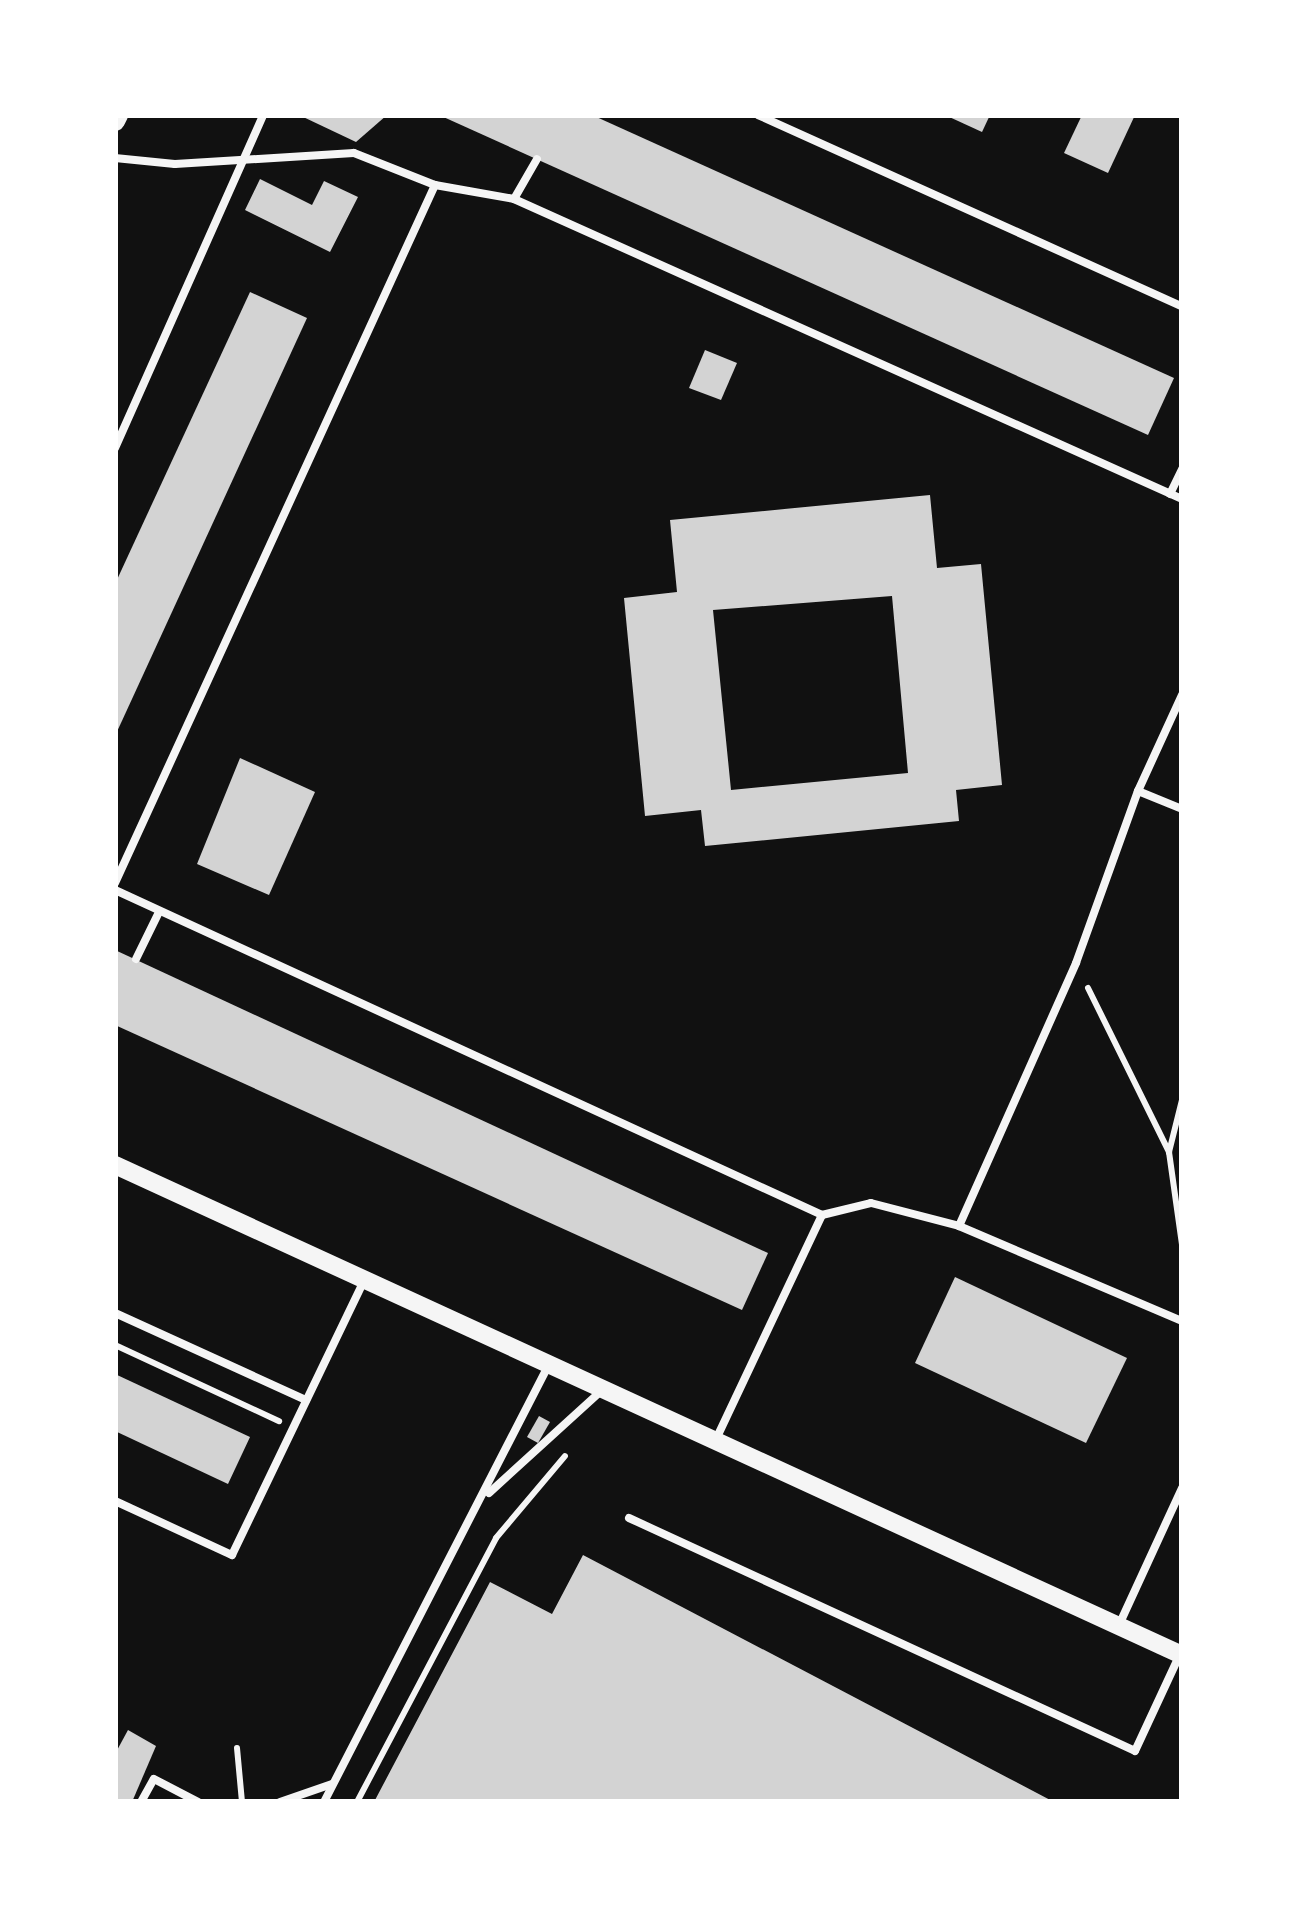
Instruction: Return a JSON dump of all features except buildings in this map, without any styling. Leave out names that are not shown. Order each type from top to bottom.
[{"type":"street","points":[[115,1165],[714,1444],[1181,1654]]},
{"type":"lane","points":[[115,448],[263,115]]},
{"type":"lane","points":[[758,115],[1182,306]]},
{"type":"lane","points":[[115,158],[175,164],[246,155],[354,153],[435,185],[514,199],[1182,499]]},
{"type":"lane","points":[[514,199],[537,159]]},
{"type":"lane","points":[[435,185],[115,887],[160,912],[822,1215],[872,1203],[959,1226],[1182,1321]]},
{"type":"lane","points":[[1170,494],[1182,469]]},
{"type":"lane","points":[[959,1226],[1076,963],[1138,791],[1182,695]]},
{"type":"lane","points":[[1138,791],[1182,809]]},
{"type":"lane","points":[[136,959],[160,912]]},
{"type":"lane","points":[[714,1444],[822,1215]]},
{"type":"lane","points":[[115,1501],[232,1555],[364,1281]]},
{"type":"lane","points":[[115,1313],[306,1400]]},
{"type":"lane","points":[[324,1802],[486,1496],[548,1366]]},
{"type":"lane","points":[[486,1496],[602,1391]]},
{"type":"lane","points":[[1119,1626],[1182,1488]]},
{"type":"lane","points":[[629,1518],[1135,1751],[1181,1654]]},
{"type":"lane","points":[[141,1802],[154,1779],[198,1802]]},
{"type":"lane","points":[[280,1802],[332,1784]]},
{"type":"path","points":[[1076,963],[1169,1152],[1182,1244]]},
{"type":"path","points":[[1169,1152],[1182,1100]]},
{"type":"path","points":[[115,1345],[280,1421],[272,1437]]},
{"type":"path","points":[[357,1802],[496,1538],[572,1448]]},
{"type":"path","points":[[237,1748],[242,1802]]}]
